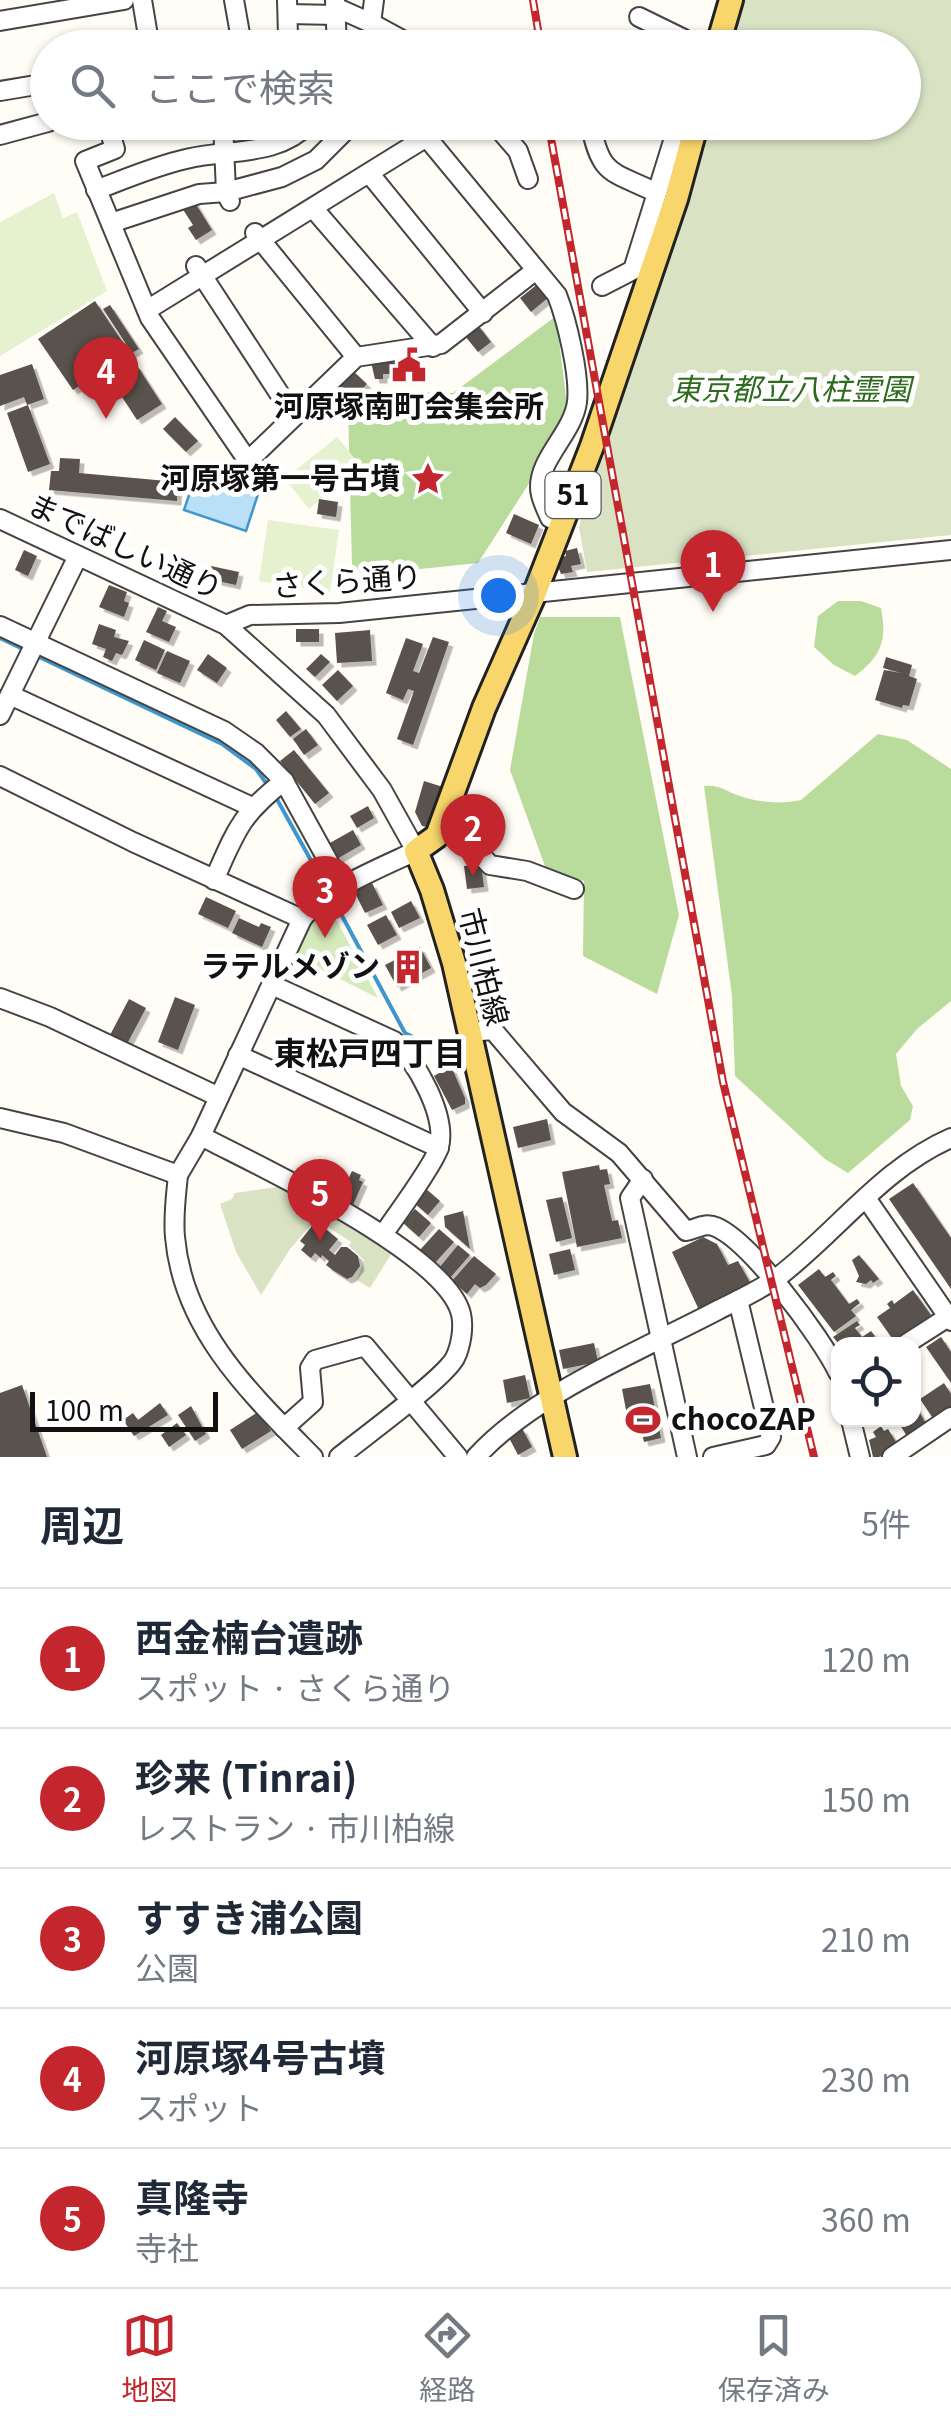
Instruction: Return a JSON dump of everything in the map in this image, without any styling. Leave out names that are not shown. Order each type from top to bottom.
[{"type":"main road","points":[[722,30],[730,0]]},
{"type":"main road","name":"51","points":[[416,852],[437,836],[484,708],[562,524],[648,282],[691,140]]},
{"type":"main road","name":"市川柏線","points":[[416,852],[454,964],[565,1457]]},
{"type":"street","points":[[0,21],[124,0]]},
{"type":"street","points":[[142,0],[147,30]]},
{"type":"street","points":[[234,0],[239,30]]},
{"type":"street","points":[[371,22],[374,0]]},
{"type":"street","points":[[288,7],[335,7],[385,30]]},
{"type":"street","points":[[639,17],[666,30]]},
{"type":"street","points":[[0,92],[30,86]]},
{"type":"street","points":[[0,136],[30,127]]},
{"type":"street","points":[[112,140],[115,149],[85,161],[96,190],[147,310],[248,460],[356,357],[432,347],[483,313],[536,270]]},
{"type":"street","points":[[223,140],[228,197]]},
{"type":"street","points":[[96,190],[182,160],[262,151],[285,140]]},
{"type":"street","points":[[111,224],[172,208],[199,194],[228,197],[282,177],[316,160],[336,140]]},
{"type":"street","points":[[147,310],[199,271],[313,208],[422,140]]},
{"type":"street","points":[[427,140],[556,295],[563,312],[576,403],[569,428],[540,485],[550,518],[562,524]]},
{"type":"street","points":[[508,140],[518,152],[528,179]]},
{"type":"street","points":[[593,140],[596,155],[604,167],[657,193]]},
{"type":"street","points":[[602,286],[633,270],[673,140]]},
{"type":"street","points":[[369,174],[483,313]]},
{"type":"street","points":[[313,208],[432,347]]},
{"type":"street","points":[[258,237],[356,357]]},
{"type":"street","points":[[199,271],[294,416]]},
{"type":"street","name":"までばしい通り","points":[[0,519],[226,625],[326,715],[382,790],[416,852]]},
{"type":"street","name":"さくら通り","points":[[226,625],[250,615],[339,613],[534,595],[951,550]]},
{"type":"street","points":[[0,715],[78,556]]},
{"type":"street","points":[[0,626],[33,650],[224,731],[256,754],[270,792],[335,893]]},
{"type":"street","points":[[10,695],[270,792]]},
{"type":"street","points":[[0,776],[302,919]]},
{"type":"street","points":[[214,880],[242,820],[270,792]]},
{"type":"street","points":[[444,814],[490,865],[528,872],[574,888]]},
{"type":"street","points":[[312,1457],[217,1350],[186,1297],[175,1240],[178,1175],[201,1136],[302,919],[335,893],[416,852]]},
{"type":"street","points":[[272,985],[394,1041],[410,1055],[428,1089],[440,1131],[439,1148],[384,1233]]},
{"type":"street","points":[[0,998],[50,1017],[218,1097]]},
{"type":"street","points":[[469,1032],[493,1030],[564,1112],[619,1154],[686,1231],[704,1224],[714,1226],[774,1279],[831,1362]]},
{"type":"street","points":[[238,1054],[439,1148]]},
{"type":"street","points":[[0,1118],[64,1133],[178,1175]]},
{"type":"street","points":[[201,1136],[384,1233],[451,1295],[461,1312],[462,1335],[454,1360],[339,1457]]},
{"type":"street","points":[[476,1457],[496,1435],[552,1397],[774,1279],[819,1244],[912,1158],[951,1138]]},
{"type":"street","points":[[642,1179],[630,1198],[687,1457]]},
{"type":"street","points":[[866,1198],[949,1319],[918,1337]]},
{"type":"street","points":[[713,1457],[766,1445],[771,1438],[738,1300]]},
{"type":"street","points":[[284,1428],[312,1402],[310,1368],[315,1360],[365,1346],[458,1457]]},
{"type":"street","points":[[892,1457],[951,1417]]},
{"type":"street","points":[[853,1427],[860,1457]]},
{"type":"green space","name":"東京都立八柱霊園","points":[[741,0],[951,0],[951,535],[587,572],[579,527],[589,485],[647,322],[700,140],[921,140],[921,30],[732,30]]},
{"type":"green space","points":[[54,193],[63,218],[77,212],[107,291],[0,356],[0,222]]},
{"type":"green space","points":[[556,316],[569,421],[478,563],[363,575],[352,564],[348,406],[377,390],[453,393]]},
{"type":"green space","points":[[337,437],[361,466],[309,509],[285,479]]},
{"type":"green space","points":[[268,520],[339,530],[330,592],[259,581]]},
{"type":"green space","points":[[838,601],[861,601],[881,608],[883,638],[877,654],[855,676],[834,665],[814,647],[818,616]]},
{"type":"green space","points":[[540,617],[620,617],[679,915],[657,994],[583,956],[584,881],[546,869],[510,770]]},
{"type":"green space","points":[[878,734],[907,740],[951,769],[951,1001],[917,1029],[896,1054],[901,1086],[913,1106],[910,1120],[848,1173],[825,1159],[735,1076],[732,996],[704,786],[765,802],[801,800]]},
{"type":"green space","points":[[317,911],[336,919],[378,998],[294,956]]},
{"type":"green space","points":[[283,1186],[395,1248],[370,1288],[357,1280],[364,1260],[349,1246],[351,1242],[316,1219],[290,1249],[261,1295],[236,1252],[220,1204],[232,1199],[235,1193]]},
{"type":"water","points":[[229,478],[260,488],[246,531],[184,510],[194,480],[224,490]]},
{"type":"building","points":[[194,201],[212,230],[196,240],[188,228],[193,225],[182,208]]},
{"type":"building","points":[[539,283],[549,297],[531,312],[520,298]]},
{"type":"building","points":[[95,301],[130,353],[73,390],[38,339]]},
{"type":"building","points":[[110,305],[139,349],[132,353],[103,309]]},
{"type":"building","points":[[478,325],[491,342],[478,352],[465,336]]},
{"type":"building","points":[[403,359],[403,374],[383,374],[383,379],[375,379],[371,362]]},
{"type":"building","points":[[32,364],[44,399],[27,405],[24,397],[0,406],[0,375]]},
{"type":"building","points":[[136,364],[162,404],[137,420],[111,380]]},
{"type":"building","points":[[352,370],[367,384],[349,395],[338,384]]},
{"type":"building","points":[[28,405],[50,464],[28,472],[7,413]]},
{"type":"building","points":[[175,417],[198,441],[186,452],[163,429]]},
{"type":"building","points":[[60,458],[80,459],[79,473],[178,482],[177,501],[49,490],[51,471],[59,471]]},
{"type":"building","points":[[319,499],[338,502],[336,517],[317,514]]},
{"type":"building","points":[[514,514],[539,525],[531,544],[506,533]]},
{"type":"building","points":[[577,548],[581,564],[571,566],[573,572],[561,574],[555,559]]},
{"type":"building","points":[[24,550],[37,556],[28,576],[15,570]]},
{"type":"building","points":[[211,566],[239,572],[236,585],[208,579]]},
{"type":"building","points":[[109,585],[127,592],[124,601],[129,603],[124,617],[99,607]]},
{"type":"building","points":[[158,607],[167,611],[162,621],[176,627],[169,642],[146,632]]},
{"type":"building","points":[[99,624],[116,630],[114,637],[129,641],[122,655],[116,653],[112,661],[103,657],[106,649],[92,644]]},
{"type":"building","points":[[296,629],[319,629],[319,642],[296,642]]},
{"type":"building","points":[[370,630],[372,661],[337,663],[335,633]]},
{"type":"building","points":[[433,637],[449,642],[413,745],[397,739],[414,691],[408,689],[403,700],[386,693],[406,638],[423,644],[413,671],[419,673]]},
{"type":"building","points":[[144,640],[165,650],[156,670],[135,660]]},
{"type":"building","points":[[167,651],[190,661],[180,683],[157,673]]},
{"type":"building","points":[[208,654],[227,668],[217,683],[197,670]]},
{"type":"building","points":[[321,654],[330,662],[315,677],[306,669]]},
{"type":"building","points":[[886,657],[912,665],[909,676],[917,679],[909,706],[902,708],[875,700],[884,670],[901,673],[883,668]]},
{"type":"building","points":[[338,670],[353,686],[337,701],[322,685]]},
{"type":"building","points":[[286,711],[301,729],[290,737],[276,720]]},
{"type":"building","points":[[306,729],[318,745],[304,755],[293,739]]},
{"type":"building","points":[[294,750],[329,793],[315,804],[280,761]]},
{"type":"building","points":[[424,781],[443,787],[429,827],[422,826],[415,812]]},
{"type":"building","points":[[368,806],[374,818],[357,828],[350,816]]},
{"type":"building","points":[[353,830],[361,845],[337,859],[328,844]]},
{"type":"building","points":[[481,864],[484,887],[467,889],[464,866]]},
{"type":"building","points":[[372,883],[383,905],[365,913],[354,891]]},
{"type":"building","points":[[206,897],[236,911],[228,928],[198,914]]},
{"type":"building","points":[[411,901],[420,918],[399,928],[391,912]]},
{"type":"building","points":[[386,915],[397,935],[378,945],[367,925]]},
{"type":"building","points":[[239,918],[259,927],[261,923],[271,927],[262,947],[232,933]]},
{"type":"building","name":"ラテルメゾン","points":[[420,947],[431,968],[397,987],[385,965]]},
{"type":"building","points":[[175,997],[195,1005],[178,1050],[158,1042]]},
{"type":"building","points":[[129,999],[146,1008],[126,1046],[109,1037]]},
{"type":"building","points":[[451,1066],[465,1098],[465,1104],[452,1110],[434,1076]]},
{"type":"building","points":[[547,1119],[551,1140],[518,1148],[513,1127]]},
{"type":"building","points":[[599,1165],[600,1170],[607,1169],[610,1184],[604,1185],[612,1221],[618,1220],[622,1238],[577,1247],[562,1172]]},
{"type":"building","points":[[352,1171],[361,1175],[359,1180],[363,1182],[353,1205],[339,1199]]},
{"type":"building","points":[[913,1183],[951,1238],[951,1289],[889,1199]]},
{"type":"building","points":[[425,1188],[440,1201],[428,1215],[413,1202]]},
{"type":"building","points":[[562,1197],[572,1238],[556,1242],[546,1200]]},
{"type":"building","points":[[415,1209],[431,1223],[419,1237],[403,1223]]},
{"type":"building","points":[[463,1211],[470,1249],[445,1227],[444,1216]]},
{"type":"building","points":[[316,1221],[338,1239],[329,1250],[335,1255],[341,1247],[347,1247],[358,1256],[360,1266],[352,1277],[347,1279],[334,1271],[322,1255],[321,1258],[315,1253],[311,1258],[301,1250],[305,1245],[300,1241]]},
{"type":"building","points":[[439,1229],[454,1242],[434,1264],[419,1251]]},
{"type":"building","points":[[703,1237],[717,1244],[728,1265],[738,1261],[751,1284],[699,1310],[672,1252]]},
{"type":"building","points":[[458,1245],[470,1255],[450,1278],[438,1269]]},
{"type":"building","points":[[570,1249],[575,1270],[554,1275],[549,1254]]},
{"type":"building","points":[[859,1255],[879,1279],[873,1283],[856,1282],[859,1276],[852,1260]]},
{"type":"building","points":[[474,1256],[496,1274],[480,1288],[475,1284],[467,1294],[452,1281]]},
{"type":"building","points":[[819,1269],[825,1277],[833,1272],[836,1276],[831,1280],[849,1304],[857,1299],[860,1303],[851,1310],[856,1316],[834,1332],[798,1285]]},
{"type":"building","points":[[913,1290],[931,1315],[900,1337],[891,1337],[877,1317],[890,1308],[887,1304],[892,1300],[894,1304]]},
{"type":"building","points":[[857,1321],[860,1325],[855,1328],[862,1337],[833,1337]]},
{"type":"building","points":[[941,1337],[951,1352],[951,1383],[926,1347]]},
{"type":"building","points":[[594,1343],[598,1362],[563,1369],[559,1350]]},
{"type":"building","points":[[525,1375],[530,1398],[507,1403],[503,1380]]},
{"type":"building","points":[[944,1383],[951,1394],[951,1409],[934,1420],[921,1398]]},
{"type":"building","points":[[650,1384],[661,1438],[644,1442],[641,1429],[635,1430],[632,1415],[626,1410],[622,1389]]},
{"type":"building","points":[[22,1385],[47,1457],[0,1457],[0,1393]]},
{"type":"building","points":[[160,1403],[168,1415],[134,1436],[123,1420],[133,1413],[138,1420]]},
{"type":"building","points":[[191,1406],[206,1434],[195,1441],[178,1415]]},
{"type":"building","points":[[258,1412],[271,1431],[242,1449],[230,1430]]},
{"type":"building","points":[[921,1415],[928,1427],[908,1438],[901,1427],[921,1427]]},
{"type":"building","points":[[177,1423],[186,1435],[169,1447],[161,1435]]},
{"type":"building","points":[[880,1427],[888,1429],[898,1445],[873,1457],[869,1440],[876,1437],[873,1432]]},
{"type":"building","points":[[522,1428],[532,1447],[518,1455],[508,1436]]},
{"type":"waterway","points":[[0,638],[27,651]]},
{"type":"waterway","points":[[35,655],[222,744],[256,769],[269,787]]},
{"type":"waterway","points":[[274,794],[328,891]]},
{"type":"waterway","points":[[333,899],[405,1033],[427,1044],[450,1045]]},
{"type":"railway","points":[[533,0],[538,30]]},
{"type":"railway","points":[[551,140],[723,1082],[814,1457]]},
{"type":"place","name":"河原塚南町会集会所","points":[[409,365]]},
{"type":"place","name":"河原塚4号古墳","points":[[106,419]]},
{"type":"place","name":"河原塚第一号古墳","points":[[428,479]]},
{"type":"place","name":"西金楠台遺跡","points":[[713,612]]},
{"type":"place","name":"珍来 (Tinrai)","points":[[473,876]]},
{"type":"place","name":"すすき浦公園","points":[[325,938]]},
{"type":"place","name":"ラテルメゾン","points":[[408,967]]},
{"type":"place","name":"真隆寺","points":[[320,1241]]},
{"type":"place","name":"chocoZAP","points":[[643,1420]]},
{"type":"district","name":"東松戸四丁目","points":[[370,1054]]}]
